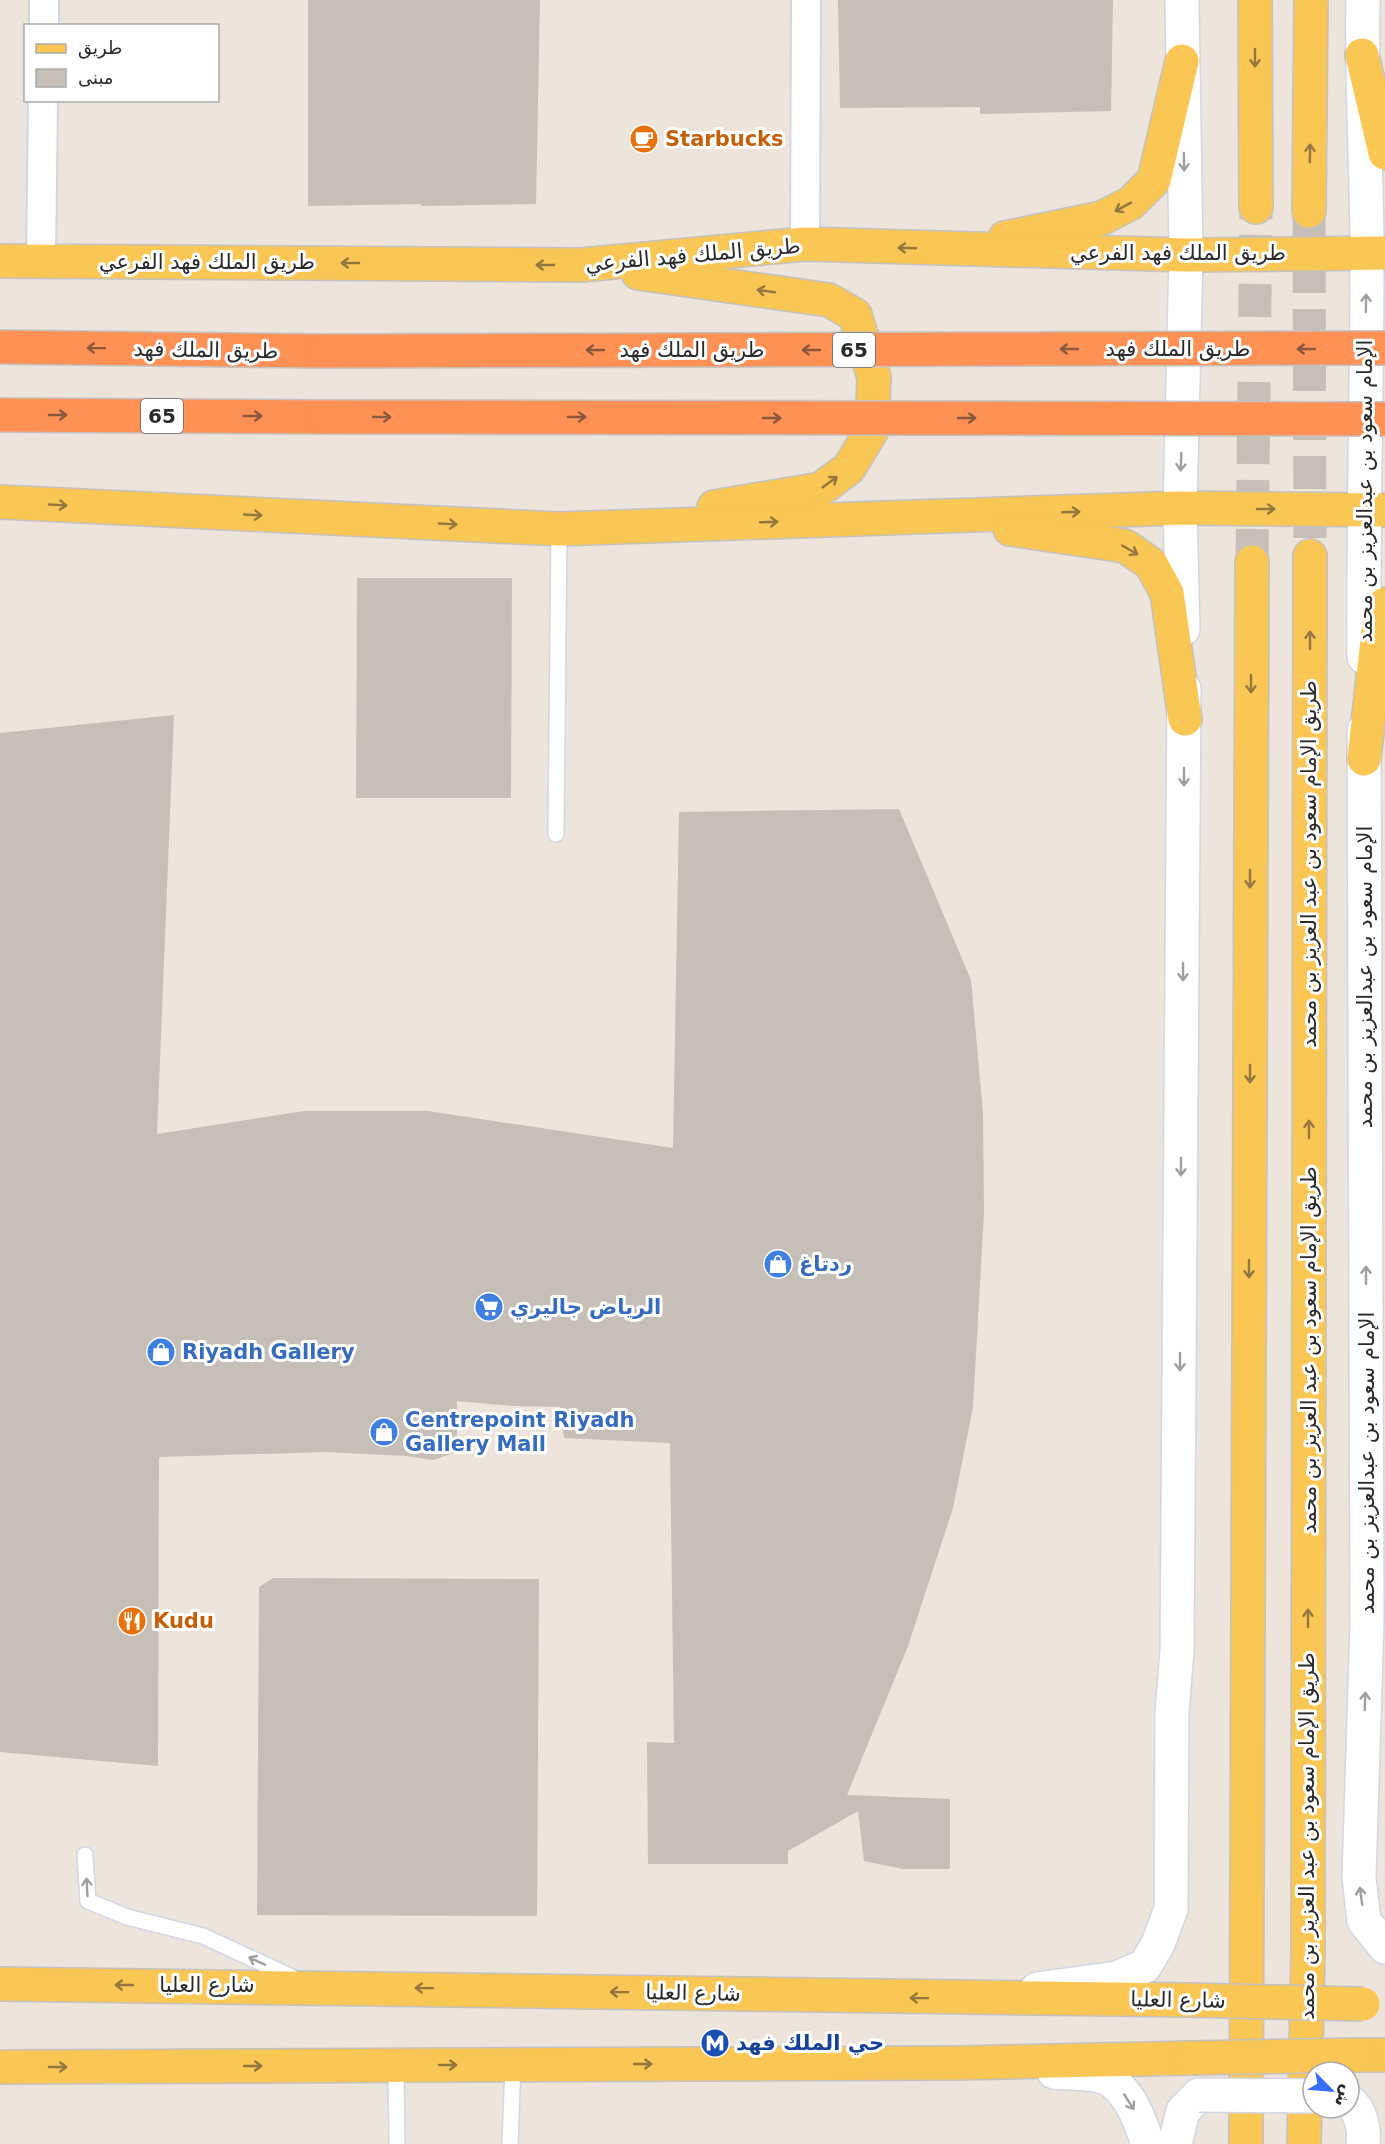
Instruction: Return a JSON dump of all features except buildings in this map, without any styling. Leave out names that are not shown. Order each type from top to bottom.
[{"type":"highway","name":"طريق الملك فهد","points":[[0,347],[322,351],[1385,348]]},
{"type":"highway","name":"65","points":[[0,415],[1385,419]]},
{"type":"main road","points":[[1255,0],[1256,207]]},
{"type":"main road","points":[[1309,212],[1311,0]]},
{"type":"main road","points":[[1362,55],[1385,153]]},
{"type":"main road","points":[[946,249],[1102,219],[1131,203],[1154,180],[1182,62]]},
{"type":"main road","name":"طريق الملك فهد الفرعي","points":[[0,261],[581,265],[805,244],[1186,255],[1376,253]]},
{"type":"main road","points":[[574,529],[821,489],[849,468],[872,430],[874,377],[855,315],[829,300],[581,265]]},
{"type":"main road","points":[[0,502],[574,529],[1180,508],[1374,510]]},
{"type":"main road","points":[[928,516],[1125,546],[1150,564],[1167,593],[1185,719]]},
{"type":"main road","name":"طريق الإمام سعود بن عبد العزيز بن محمد","points":[[1304,2144],[1308,1949],[1310,556]]},
{"type":"main road","points":[[1246,2144],[1251,562]]},
{"type":"main road","points":[[1364,759],[1380,613],[1385,604]]},
{"type":"main road","name":"شارع العليا","points":[[0,1984],[310,1986],[970,1999],[1374,2004]]},
{"type":"main road","points":[[0,2067],[956,2063],[1372,2055]]},
{"type":"street","points":[[44,0],[44,24]]},
{"type":"street","points":[[805,244],[806,0]]},
{"type":"street","points":[[970,1999],[1118,1978],[1145,1966],[1158,1944],[1171,1909],[1172,1712],[1178,1627],[1185,719],[1180,508],[1186,255],[1182,0]]},
{"type":"street","name":"الإمام سعود بن عبدالعزيز بن محمد","points":[[1363,0],[1362,55],[1376,253],[1374,510],[1364,759],[1376,1622],[1359,1878],[1364,1921],[1385,1947]]},
{"type":"street","points":[[41,261],[43,102]]},
{"type":"street","points":[[956,2063],[1105,2077],[1125,2094],[1138,2116],[1148,2144]]},
{"type":"street","points":[[1175,2144],[1183,2111],[1199,2095],[1301,2096]]},
{"type":"street","points":[[1360,2120],[1365,2131],[1363,2144]]},
{"type":"lane","points":[[556,834],[574,529]]},
{"type":"lane","points":[[85,1855],[88,1901],[127,1917],[203,1936],[310,1986]]},
{"type":"lane","points":[[396,2065],[397,2144]]},
{"type":"lane","points":[[510,2144],[513,2065]]},
{"type":"tunnel","points":[[1252,562],[1256,207]]},
{"type":"tunnel","points":[[1309,211],[1310,556]]},
{"type":"place","name":"Starbucks","points":[[644,139]]},
{"type":"place","name":"ردتاغ","points":[[778,1264]]},
{"type":"place","name":"الرياض جاليري","points":[[489,1307]]},
{"type":"place","name":"Riyadh Gallery","points":[[161,1352]]},
{"type":"place","name":"Centrepoint Riyadh Gallery Mall","points":[[384,1432]]},
{"type":"place","name":"Kudu","points":[[132,1621]]},
{"type":"place","name":"حي الملك فهد","points":[[715,2043]]}]
